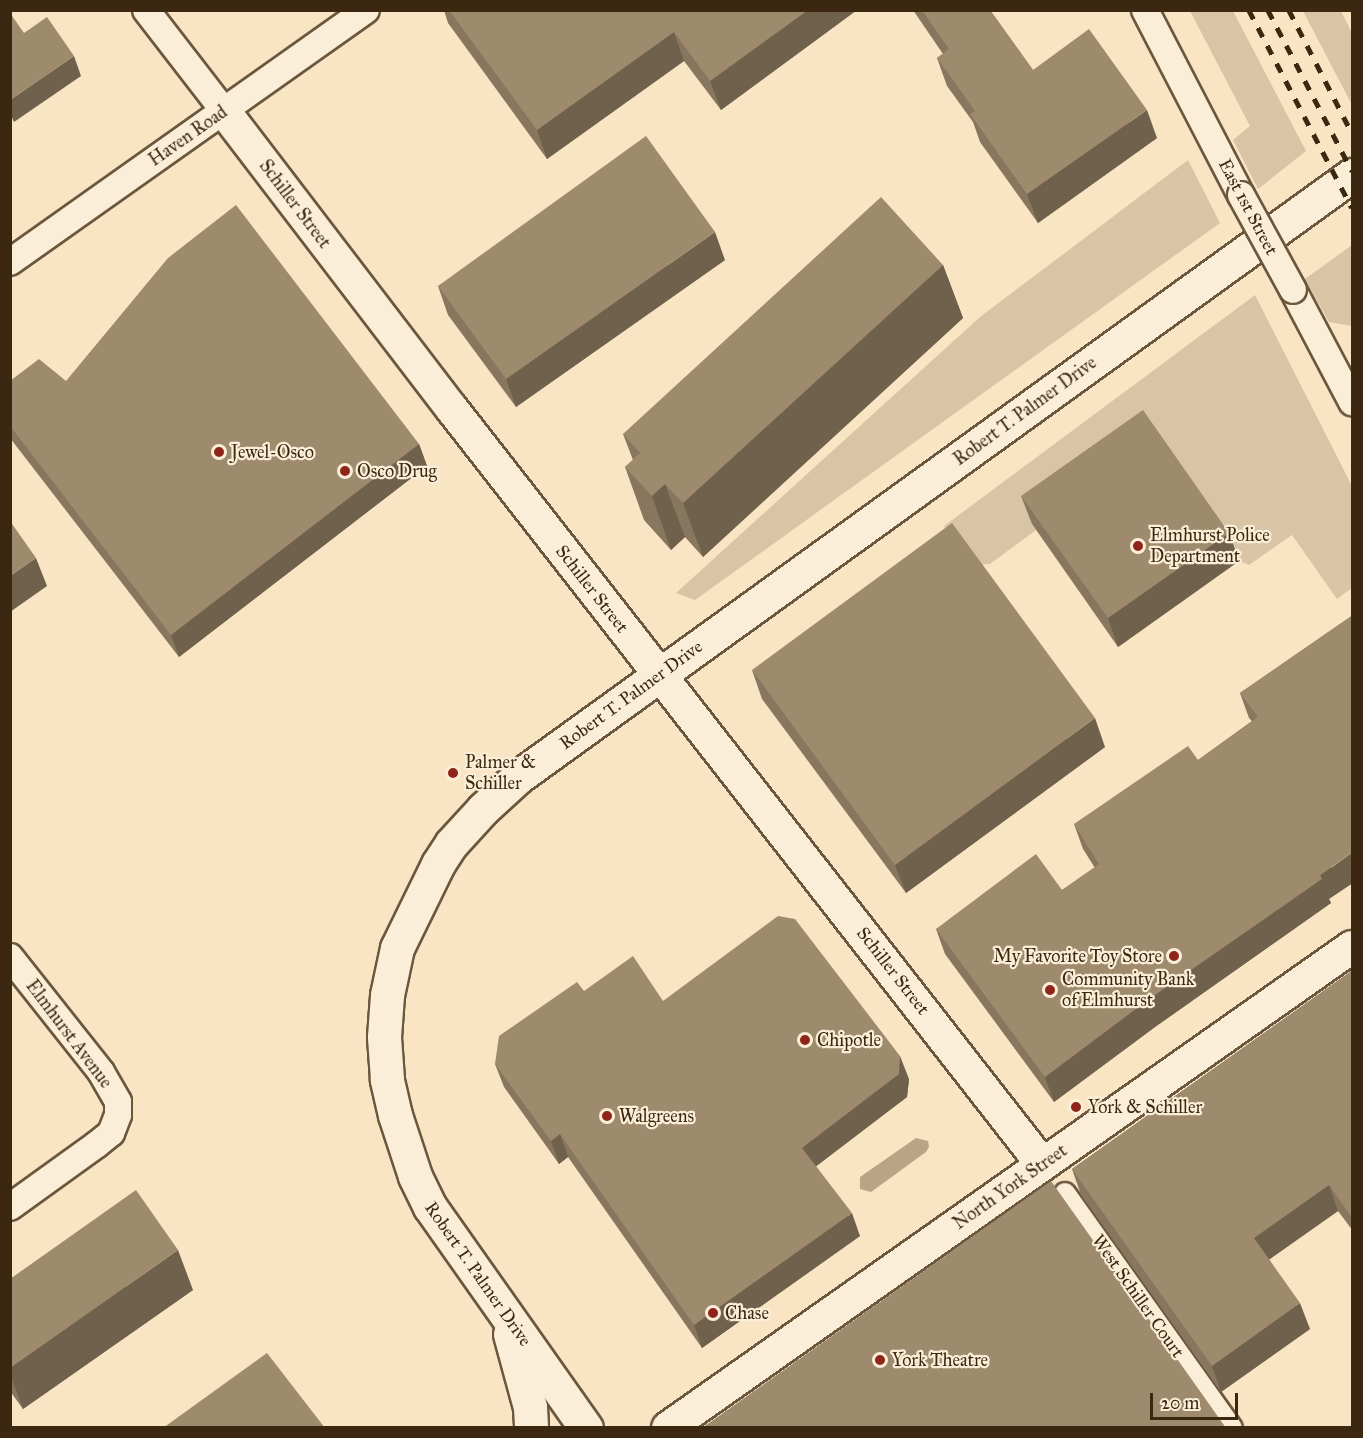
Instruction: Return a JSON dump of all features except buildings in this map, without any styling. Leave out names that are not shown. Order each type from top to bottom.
[{"type":"main road","name":"Robert T. Palmer Drive","points":[[586,1428],[430,1207],[415,1176],[395,1115],[387,1079],[384,1037],[387,995],[397,948],[438,864],[451,844],[483,809],[518,777],[1353,174]]},
{"type":"main road","points":[[503,1312],[530,1407],[531,1428]]},
{"type":"street","name":"Schiller Street","points":[[146,10],[660,675],[1042,1164]]},
{"type":"street","name":"Haven Road","points":[[10,262],[366,10]]},
{"type":"street","name":"East 1st Street","points":[[1145,10],[1241,195],[1353,402]]},
{"type":"street","name":"North York Street","points":[[668,1428],[1353,947]]},
{"type":"street","name":"Elmhurst Avenue","points":[[10,957],[101,1072],[118,1102],[118,1114],[111,1133],[10,1207]]},
{"type":"street","name":"West Schiller Court","points":[[1065,1193],[1232,1428]]},
{"type":"shaded area","points":[[1190,11],[1233,11],[1306,151],[1258,189],[1233,140],[1250,126]]},
{"type":"shaded area","points":[[1303,11],[1341,11],[1352,33],[1352,105]]},
{"type":"shaded area","points":[[1188,160],[1220,223],[695,600],[676,593],[980,317]]},
{"type":"shaded area","points":[[1352,245],[1352,326],[1329,322],[1305,279]]},
{"type":"shaded area","points":[[1255,295],[1352,486],[1352,588],[1337,599],[1292,535],[1249,565],[1240,561],[1153,439],[1032,524],[1036,530],[990,564],[971,565],[944,526]]},
{"type":"shaded area","points":[[916,1138],[928,1141],[929,1147],[926,1152],[871,1192],[860,1189],[860,1177]]},
{"type":"railway","points":[[1249,10],[1352,208]]},
{"type":"railway","points":[[1268,10],[1352,171]]},
{"type":"railway","points":[[1289,10],[1352,133]]},
{"type":"place","name":"Jewel-Osco","points":[[219,452]]},
{"type":"place","name":"Osco Drug","points":[[345,471]]},
{"type":"place","name":"Elmhurst Police Department","points":[[1138,546]]},
{"type":"place","name":"Palmer & Schiller","points":[[453,773]]},
{"type":"place","name":"My Favorite Toy Store","points":[[1174,956]]},
{"type":"place","name":"Community Bank of Elmhurst","points":[[1050,990]]},
{"type":"place","name":"Chipotle","points":[[805,1040]]},
{"type":"place","name":"York & Schiller","points":[[1076,1107]]},
{"type":"place","name":"Walgreens","points":[[607,1116]]},
{"type":"place","name":"Chase","points":[[713,1313]]},
{"type":"place","name":"York Theatre","points":[[880,1360]]}]
